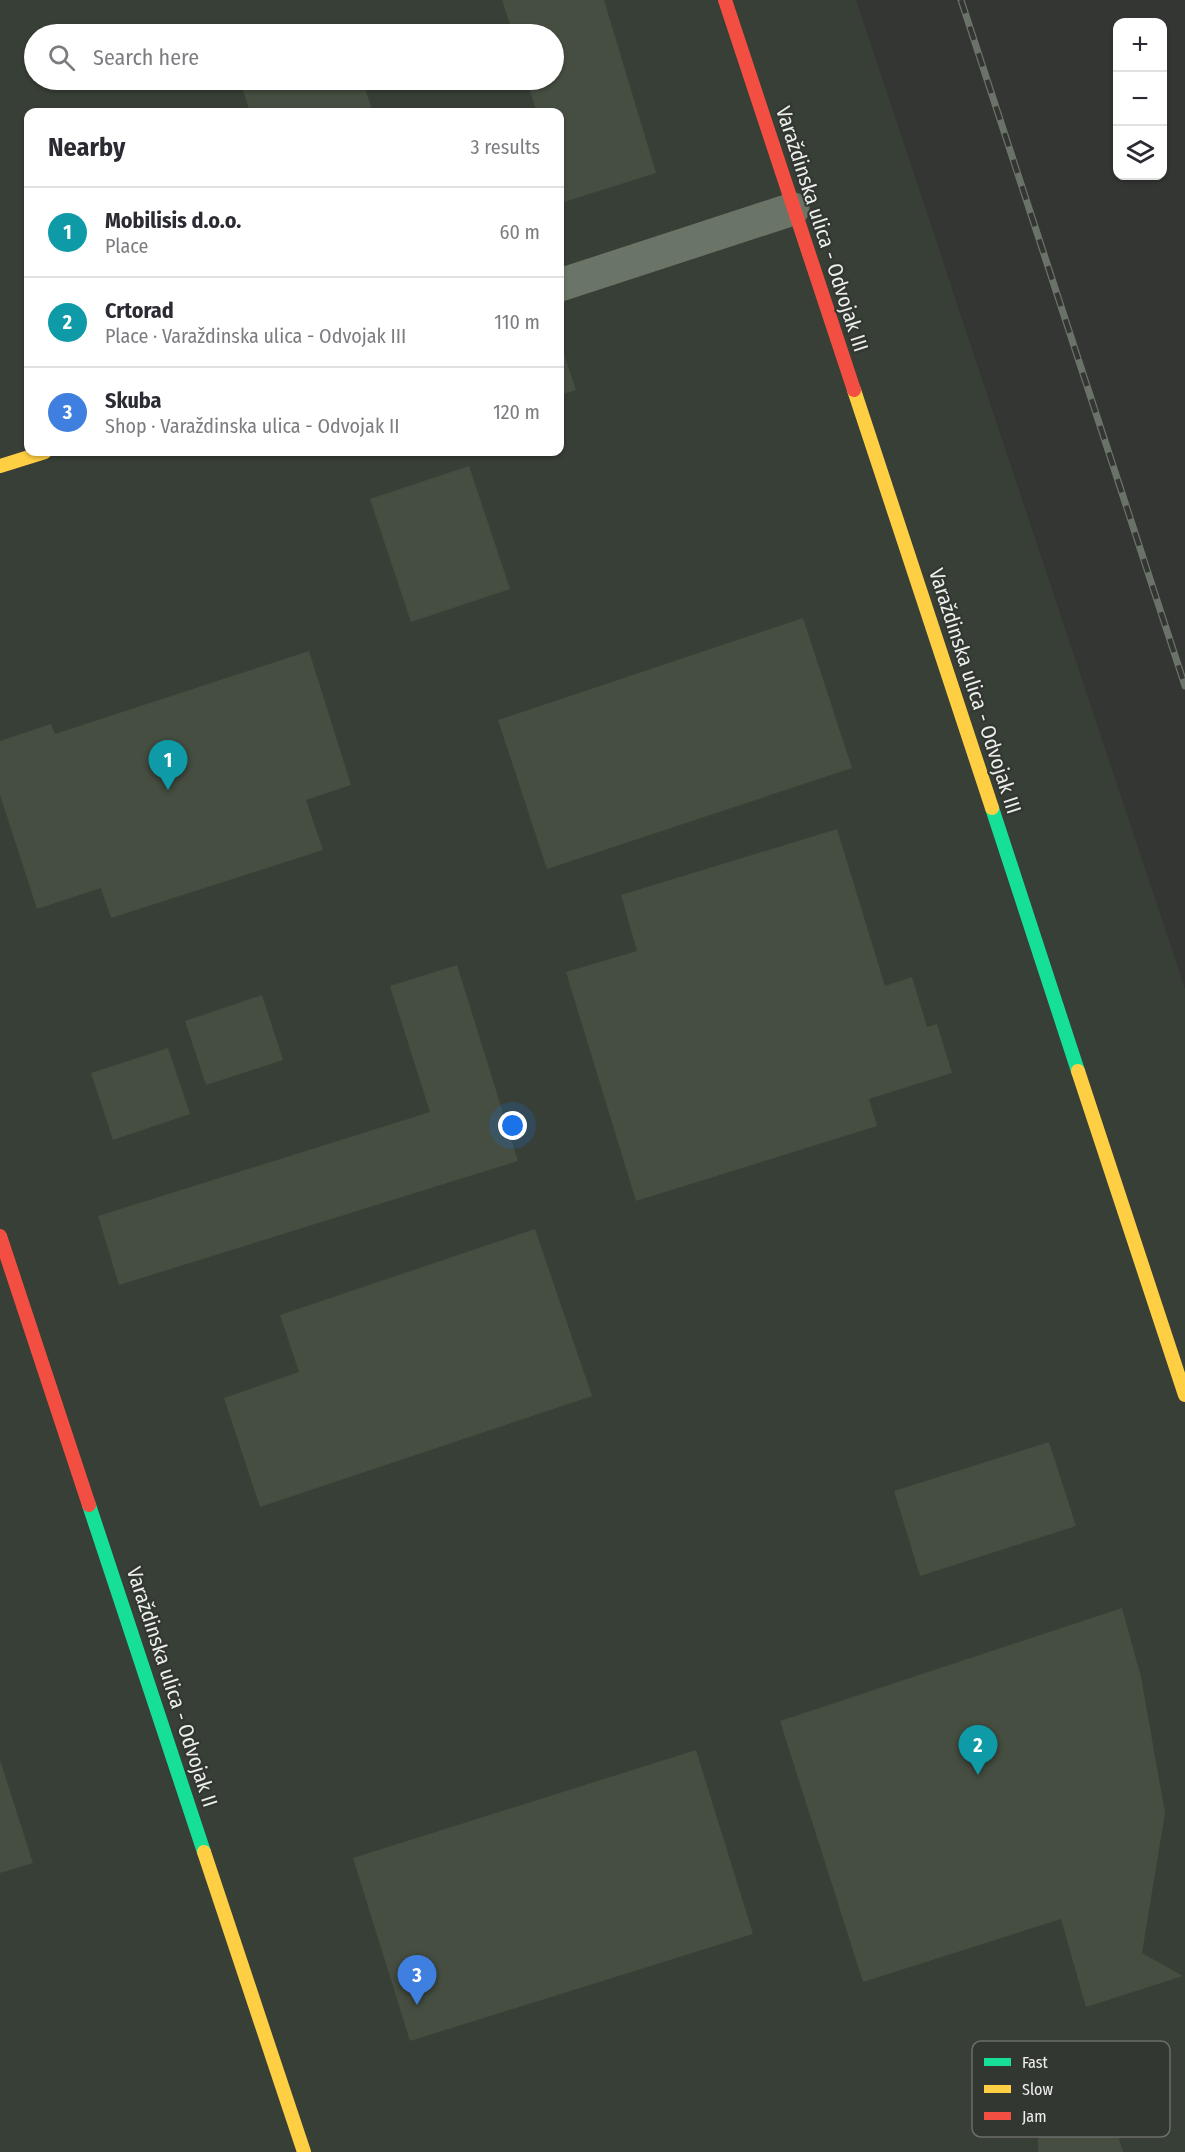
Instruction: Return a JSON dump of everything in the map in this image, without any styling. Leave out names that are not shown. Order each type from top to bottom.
[{"type":"street","name":"Varaždinska ulica - Odvojak III","points":[[725,0],[1185,1395]]},
{"type":"street","points":[[564,284],[793,209]]},
{"type":"street","points":[[0,466],[32,456]]},
{"type":"street","name":"Varaždinska ulica - Odvojak II","points":[[0,1236],[303,2152]]},
{"type":"shaded area","points":[[0,0],[856,0],[1185,989],[1185,2152],[0,2152]]},
{"type":"building","points":[[502,0],[604,0],[656,173],[564,202],[564,108],[536,108],[529,90],[564,90],[564,24],[510,24]]},
{"type":"building","points":[[243,90],[365,90],[372,108],[249,108]]},
{"type":"building","points":[[564,354],[576,390],[564,394]]},
{"type":"building","points":[[469,466],[510,589],[411,622],[370,499]]},
{"type":"building","points":[[803,618],[852,768],[547,869],[498,720]]},
{"type":"building","points":[[309,651],[351,785],[306,800],[323,850],[111,918],[101,888],[37,909],[0,795],[0,741],[51,724],[55,734]]},
{"type":"building","points":[[837,829],[885,986],[912,977],[927,1027],[937,1024],[952,1073],[869,1099],[877,1126],[636,1201],[566,972],[637,951],[621,895]]},
{"type":"building","points":[[457,965],[518,1161],[119,1285],[98,1216],[430,1112],[390,986]]},
{"type":"building","points":[[262,995],[283,1060],[206,1085],[185,1021]]},
{"type":"building","points":[[168,1048],[190,1114],[113,1140],[91,1073]]},
{"type":"building","points":[[535,1229],[592,1396],[260,1507],[224,1398],[299,1372],[280,1315]]},
{"type":"building","points":[[1049,1442],[1076,1526],[920,1576],[894,1491]]},
{"type":"building","points":[[1122,1608],[1141,1677],[1165,1813],[1142,1953],[1183,1976],[1086,2007],[1061,1919],[863,1982],[780,1721]]},
{"type":"building","points":[[696,1750],[753,1934],[410,2041],[353,1858]]},
{"type":"building","points":[[0,1760],[33,1863],[0,1873]]},
{"type":"building","points":[[1038,2137],[1119,2137],[1123,2152],[1038,2152]]},
{"type":"railway","points":[[961,0],[1185,686]]},
{"type":"traffic: fast","points":[[992,808],[1078,1071]]},
{"type":"traffic: fast","points":[[89,1505],[204,1852]]},
{"type":"traffic: slow","points":[[854,390],[992,808]]},
{"type":"traffic: slow","points":[[0,466],[32,456]]},
{"type":"traffic: slow","points":[[1078,1071],[1185,1395]]},
{"type":"traffic: slow","points":[[204,1852],[304,2152]]},
{"type":"traffic: jam","points":[[725,0],[854,390]]},
{"type":"traffic: jam","points":[[0,1236],[89,1505]]},
{"type":"place","name":"Mobilisis d.o.o.","points":[[168,790]]},
{"type":"place","name":"Crtorad","points":[[978,1775]]},
{"type":"place","name":"Skuba","points":[[417,2005]]}]
